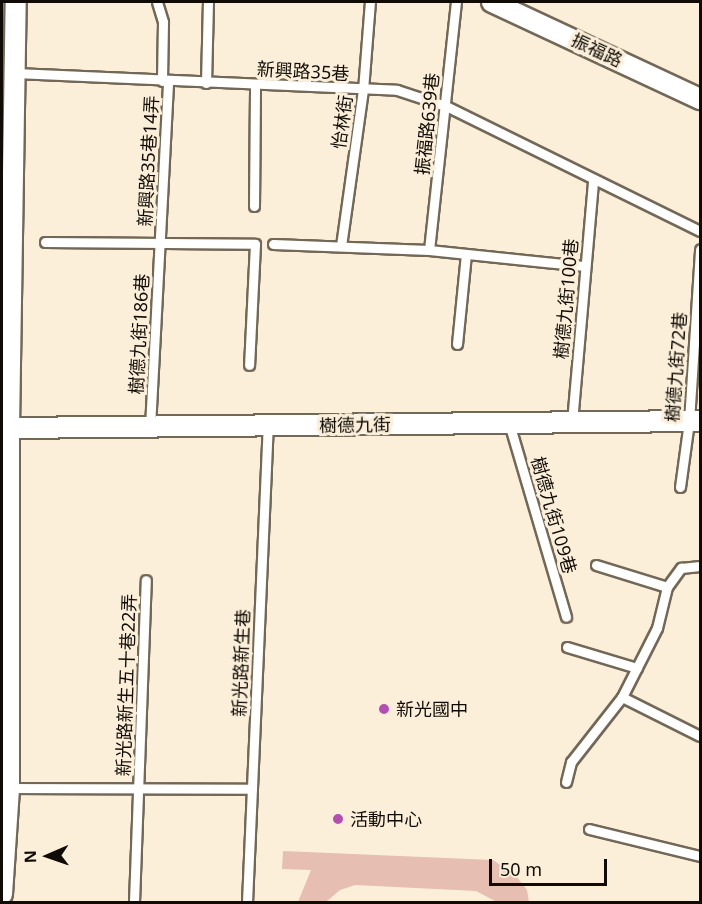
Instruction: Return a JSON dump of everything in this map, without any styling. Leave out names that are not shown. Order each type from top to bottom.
[{"type":"street","points":[[2,894],[9,788],[5,628],[9,428],[7,177],[15,73],[16,2]]},
{"type":"street","name":"振福路","points":[[492,2],[700,99]]},
{"type":"street","name":"樹德九街","points":[[9,428],[695,421]]},
{"type":"lane","name":"新興路35巷14弄","points":[[157,2],[163,22],[165,81],[160,244]]},
{"type":"lane","points":[[206,83],[208,2]]},
{"type":"lane","name":"怡林街","points":[[341,246],[363,90],[370,2]]},
{"type":"lane","name":"振福路639巷","points":[[429,250],[456,2]]},
{"type":"lane","name":"新興路35巷","points":[[15,73],[397,90],[446,106],[573,167],[592,180],[700,231]]},
{"type":"lane","points":[[254,206],[255,85]]},
{"type":"lane","name":"樹德九街100巷","points":[[572,422],[592,180]]},
{"type":"lane","points":[[45,242],[255,244],[249,366]]},
{"type":"lane","name":"樹德九街186巷","points":[[150,427],[160,244]]},
{"type":"lane","points":[[273,244],[429,250],[585,266]]},
{"type":"lane","name":"樹德九街72巷","points":[[680,487],[695,421],[700,249]]},
{"type":"lane","points":[[457,344],[466,254]]},
{"type":"lane","name":"樹德九街109巷","points":[[509,423],[566,617]]},
{"type":"lane","name":"新光路新生巷","points":[[247,903],[268,426]]},
{"type":"lane","points":[[596,565],[667,587]]},
{"type":"lane","points":[[566,782],[571,762],[622,697],[657,628],[667,587],[681,568],[700,566]]},
{"type":"lane","name":"新光路新生五十巷22弄","points":[[134,903],[146,580]]},
{"type":"lane","points":[[567,647],[637,668]]},
{"type":"lane","points":[[622,697],[700,736]]},
{"type":"lane","points":[[9,788],[139,791],[252,789]]},
{"type":"lane","points":[[589,829],[700,856]]},
{"type":"shaded area","points":[[283,851],[493,860],[516,876],[527,890],[529,902],[497,902],[476,891],[355,885],[340,890],[326,902],[298,902],[311,870],[282,869]]},
{"type":"place","name":"新光國中","points":[[384,709]]},
{"type":"place","name":"活動中心","points":[[338,819]]}]
